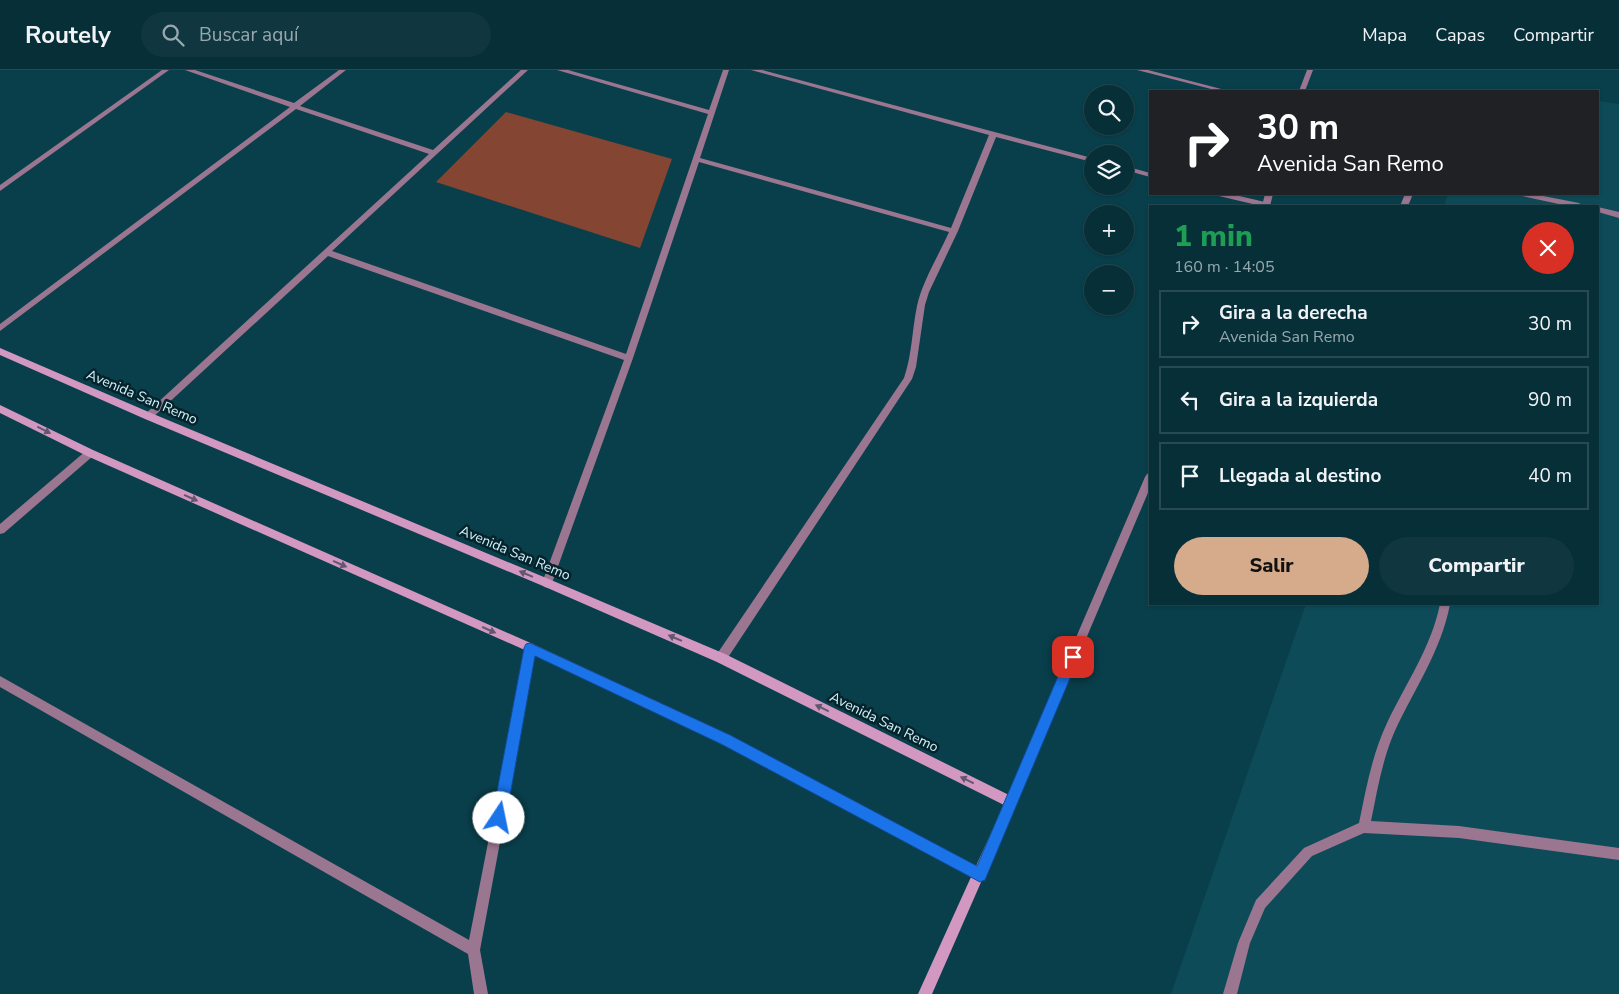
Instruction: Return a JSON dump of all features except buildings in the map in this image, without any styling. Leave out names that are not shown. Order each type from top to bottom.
[{"type":"main road","name":"Avenida San Remo","points":[[0,351],[148,416],[547,582],[721,658],[1011,802]]},
{"type":"main road","points":[[0,409],[90,453],[530,648],[725,739],[980,875]]},
{"type":"main road","points":[[925,994],[980,875],[1011,802]]},
{"type":"street","points":[[0,189],[166,70]]},
{"type":"street","points":[[188,70],[434,153]]},
{"type":"street","points":[[0,328],[343,70]]},
{"type":"street","points":[[148,416],[525,70]]},
{"type":"street","points":[[560,70],[712,113]]},
{"type":"street","points":[[547,582],[629,358],[726,70]]},
{"type":"street","points":[[754,70],[1084,158]]},
{"type":"street","points":[[1140,70],[1222,90]]},
{"type":"street","points":[[1302,90],[1310,70]]},
{"type":"street","points":[[721,658],[908,379],[912,367],[923,299],[954,231],[993,134]]},
{"type":"street","points":[[696,159],[954,231]]},
{"type":"street","points":[[1134,171],[1149,175]]},
{"type":"street","points":[[1226,195],[1262,205]]},
{"type":"street","points":[[1527,195],[1575,205]]},
{"type":"street","points":[[1599,210],[1619,215]]},
{"type":"street","points":[[326,252],[629,358]]},
{"type":"street","points":[[0,530],[90,453]]},
{"type":"street","points":[[1011,802],[1149,478]]},
{"type":"street","points":[[1364,827],[1381,750],[1432,648],[1445,605]]},
{"type":"street","points":[[481,994],[474,950],[530,648]]},
{"type":"street","points":[[0,681],[474,950]]},
{"type":"street","points":[[1230,994],[1244,943],[1260,904],[1308,852],[1364,827],[1459,832],[1619,854]]},
{"type":"shaded area","points":[[1599,101],[1619,104],[1619,994],[1171,994],[1306,605],[1599,605],[1599,205],[1444,205],[1448,195],[1599,195]]},
{"type":"shaded area","points":[[506,112],[672,159],[640,248],[436,182]]},
{"type":"route","points":[[499,818],[530,648],[725,739],[980,875],[1073,657]]}]
